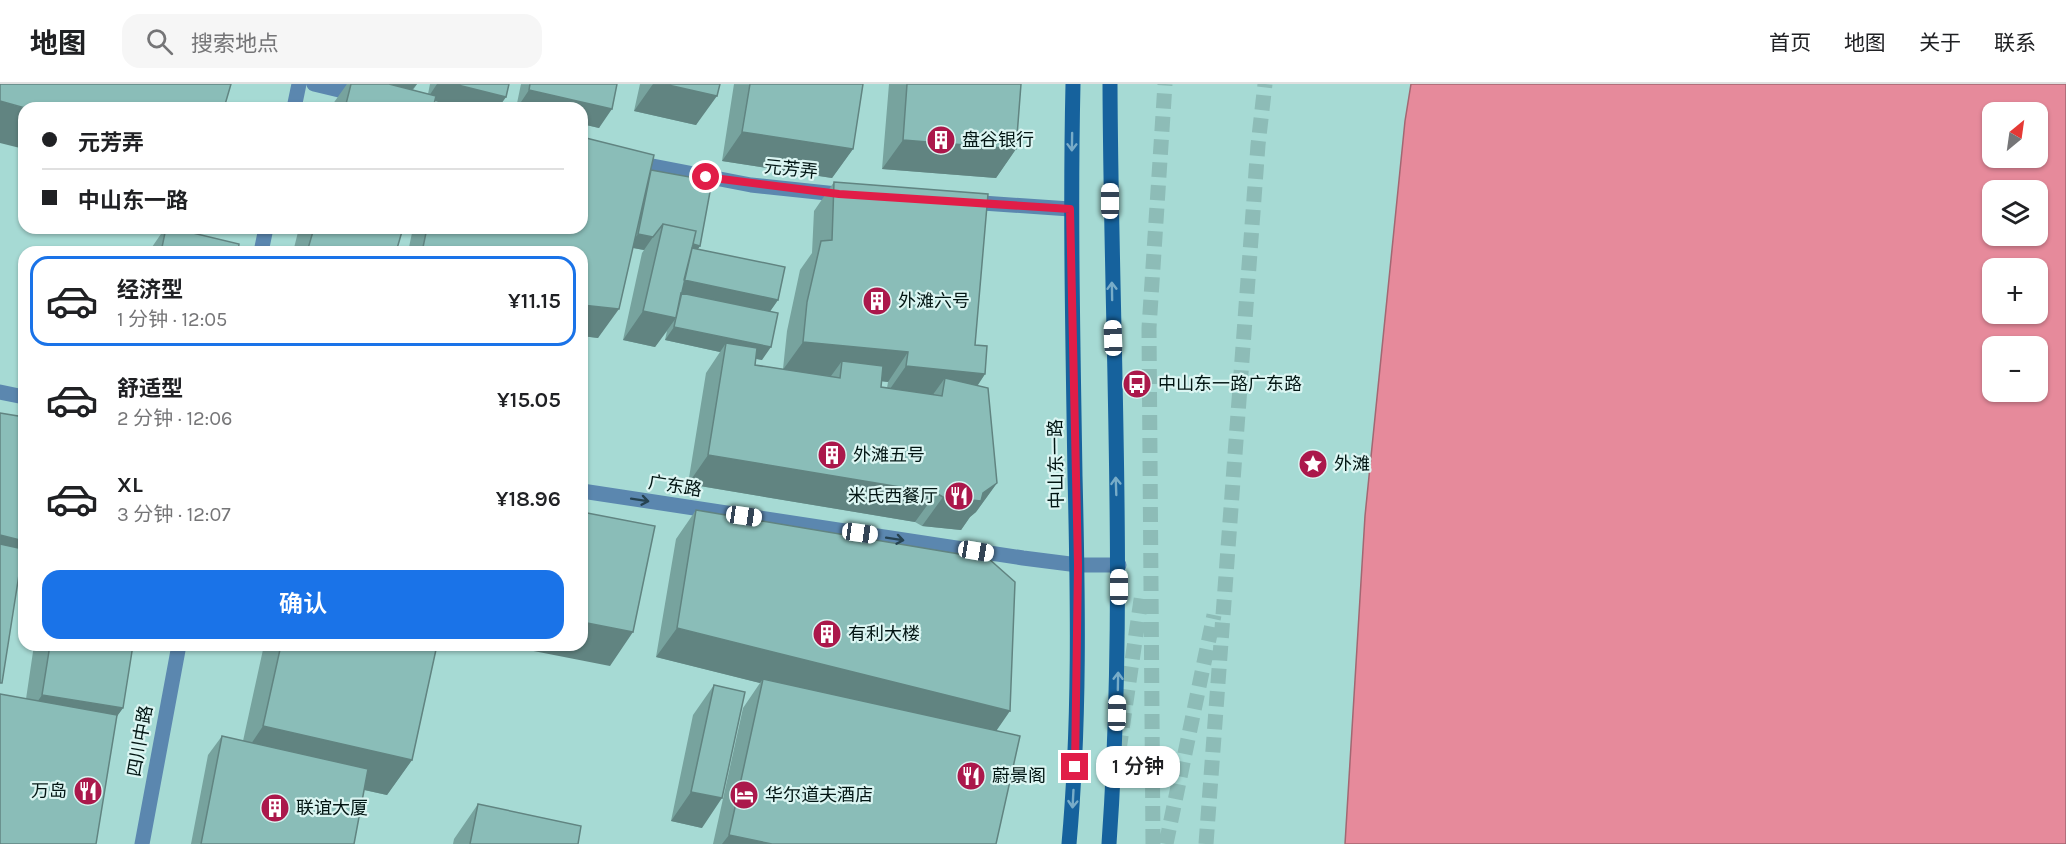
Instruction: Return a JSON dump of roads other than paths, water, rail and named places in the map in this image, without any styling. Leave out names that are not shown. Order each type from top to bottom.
[{"type":"main road","name":"中山东一路","points":[[1069,844],[1077,727],[1078,565],[1070,209],[1073,84]]},
{"type":"main road","points":[[1109,844],[1117,734],[1119,565],[1110,224],[1110,84]]},
{"type":"street","points":[[295,102],[299,84]]},
{"type":"street","points":[[314,84],[370,97]]},
{"type":"street","name":"元芳弄","points":[[616,158],[751,185],[862,196]]},
{"type":"street","points":[[952,201],[1070,209]]},
{"type":"street","points":[[0,392],[18,395]]},
{"type":"street","name":"广东路","points":[[588,492],[1078,565],[1119,565]]},
{"type":"street","name":"四川中路","points":[[142,844],[178,651]]},
{"type":"tunnel","points":[[1153,844],[1149,328],[1165,84]]},
{"type":"tunnel","points":[[1206,844],[1258,145],[1265,84]]},
{"type":"tunnel","points":[[1119,750],[1142,593]]},
{"type":"tunnel","points":[[1166,844],[1214,615]]},
{"type":"place","name":"盘谷银行","points":[[941,140]]},
{"type":"place","name":"外滩六号","points":[[877,301]]},
{"type":"place","name":"中山东一路广东路","points":[[1137,384]]},
{"type":"place","name":"外滩五号","points":[[832,455]]},
{"type":"place","name":"外滩","points":[[1313,464]]},
{"type":"place","name":"米氏西餐厅","points":[[959,496]]},
{"type":"place","name":"有利大楼","points":[[827,634]]},
{"type":"place","name":"蔚景阁","points":[[971,776]]},
{"type":"place","name":"万岛","points":[[88,791]]},
{"type":"place","name":"华尔道夫酒店","points":[[744,795]]},
{"type":"place","name":"联谊大厦","points":[[275,808]]}]
